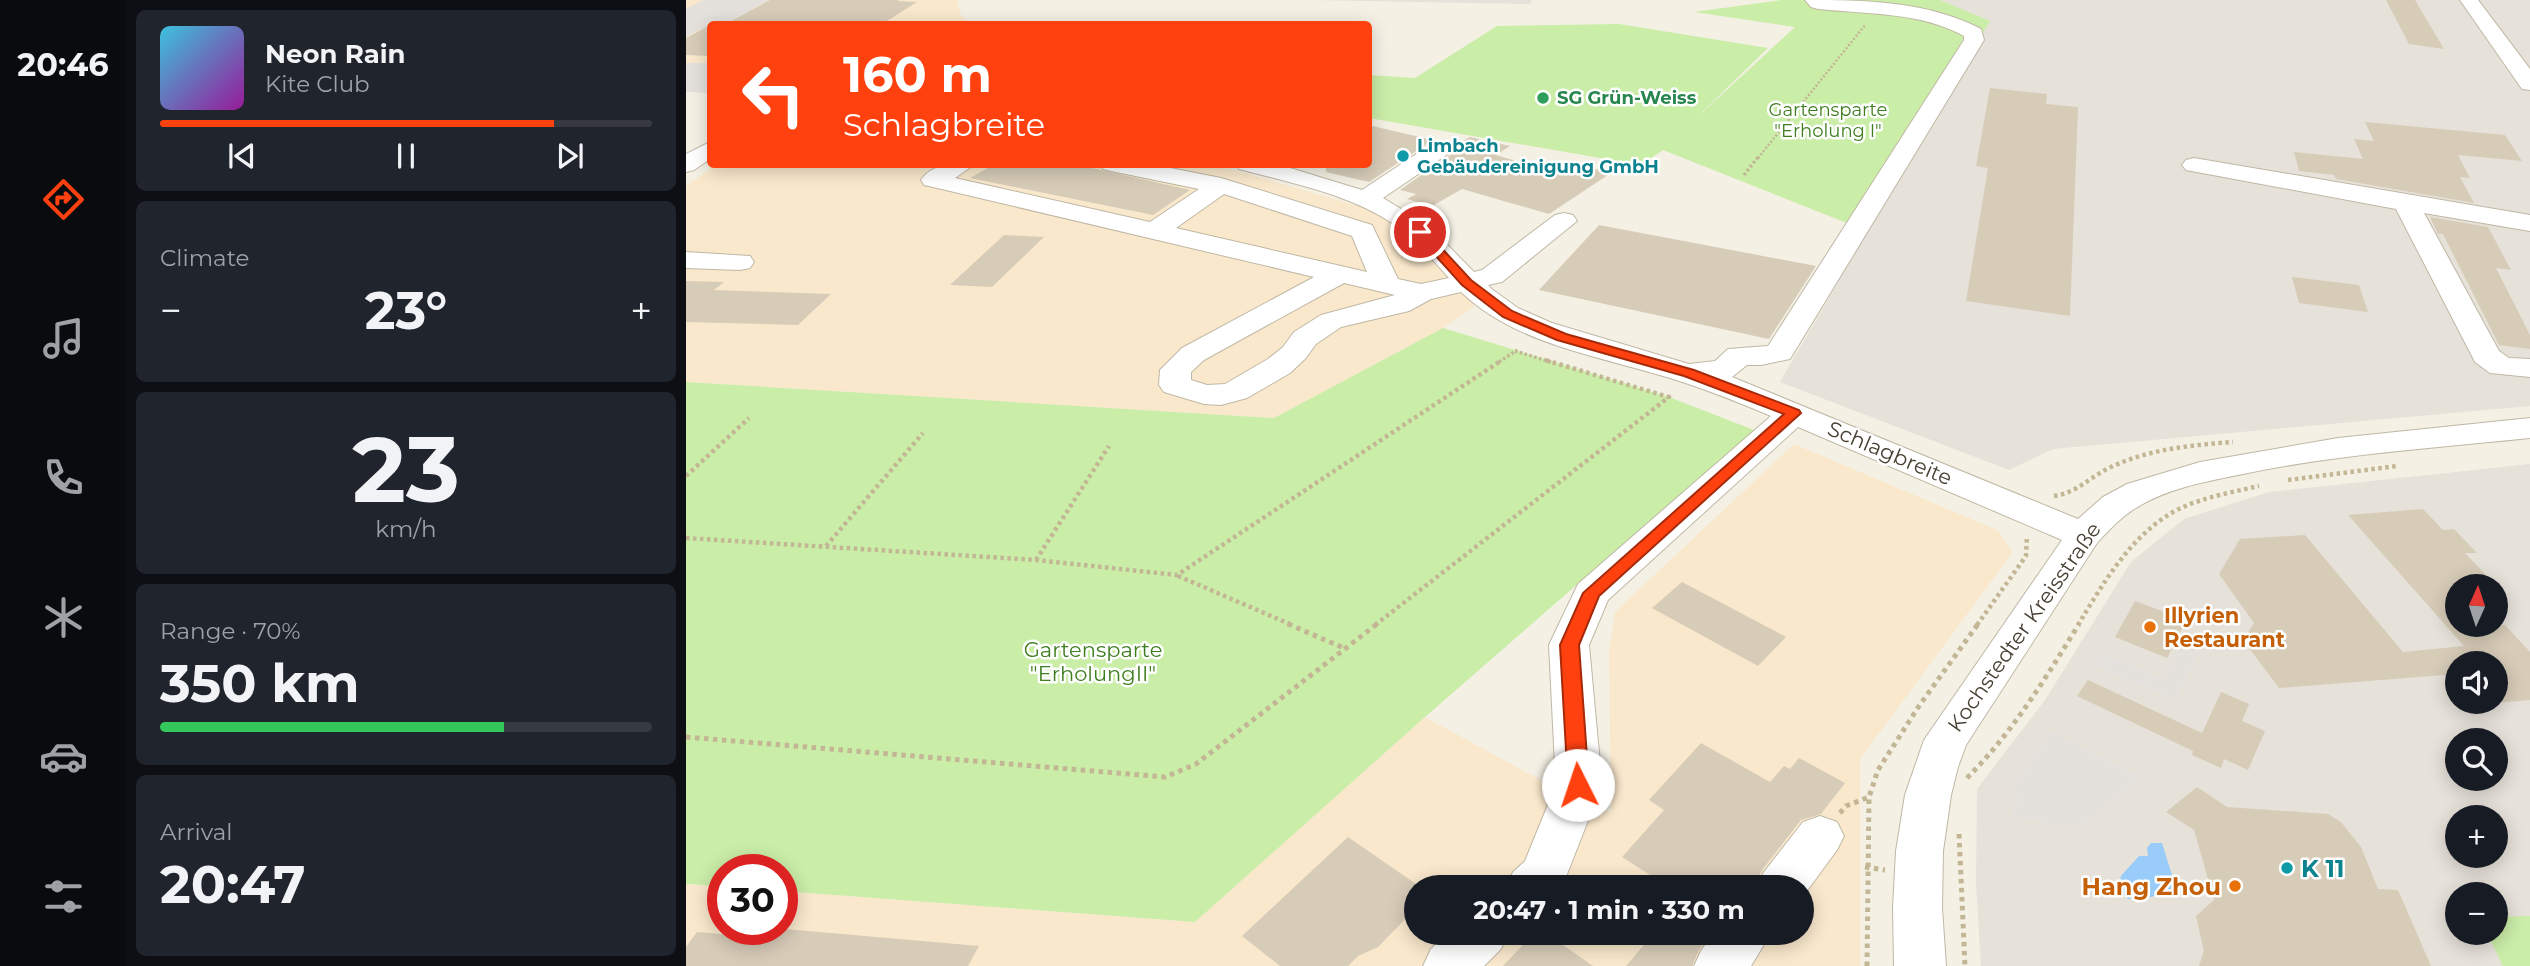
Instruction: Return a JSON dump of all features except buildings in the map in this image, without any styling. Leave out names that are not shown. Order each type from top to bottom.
[{"type":"street","points":[[1689,373],[1724,370],[1739,355],[1779,353],[1974,40],[1974,33],[1964,26],[1936,18],[1818,3],[1814,0]]},
{"type":"street","points":[[2469,0],[2530,84]]},
{"type":"street","points":[[686,165],[705,139]]},
{"type":"street","points":[[1363,200],[1444,146]]},
{"type":"street","points":[[2194,165],[2530,223]]},
{"type":"street","points":[[956,168],[933,180],[1421,293]]},
{"type":"street","points":[[1132,168],[1229,187],[1363,231],[1386,284]]},
{"type":"street","points":[[1153,232],[1258,168]]},
{"type":"street","name":"Schlagbreite","points":[[1263,168],[1363,200],[1395,215],[1420,232],[1466,282],[1497,308],[1544,331],[1689,373],[1794,413],[2084,535]]},
{"type":"street","points":[[2406,203],[2486,356],[2495,365],[2530,368]]},
{"type":"street","points":[[1342,274],[1193,354],[1176,370],[1175,385],[1204,394],[1221,395],[1236,391],[1279,366],[1294,353],[1305,338],[1331,321],[1399,304],[1421,293],[1492,276],[1564,220]]},
{"type":"street","points":[[686,260],[740,262]]},
{"type":"street","points":[[1543,875],[1578,785],[1570,645],[1592,593],[1794,413]]},
{"type":"street","name":"Kochstedter Kreisstraße","points":[[1920,966],[1917,874],[1923,815],[1936,764],[1946,740],[2084,535],[2104,513],[2129,497],[2186,475],[2289,455],[2530,428]]},
{"type":"street","points":[[1790,875],[1820,836]]},
{"type":"street","points":[[1449,966],[1471,945]]},
{"type":"street","points":[[1720,966],[1736,945]]},
{"type":"path","points":[[1744,175],[1877,10]]},
{"type":"path","points":[[686,737],[1165,777],[1196,764],[1669,397],[1515,351],[1177,575]]},
{"type":"path","points":[[686,476],[749,418]]},
{"type":"path","points":[[825,547],[923,433]]},
{"type":"path","points":[[1036,560],[1109,446]]},
{"type":"path","points":[[2281,481],[2398,466]]},
{"type":"path","points":[[1963,782],[1985,762],[2015,724],[2126,551],[2153,526],[2174,512],[2268,483]]},
{"type":"path","points":[[686,538],[1036,560],[1177,575],[1344,649]]},
{"type":"path","points":[[1959,824],[1965,966]]},
{"type":"shaded area","points":[[686,0],[957,0],[961,15],[967,21],[707,21],[707,79],[686,78]]},
{"type":"shaded area","points":[[703,0],[769,0],[731,21],[707,21],[707,30],[700,29],[686,37],[686,9]]},
{"type":"shaded area","points":[[1314,0],[1532,0],[1530,4]]},
{"type":"shaded area","points":[[1940,0],[2530,0],[2530,406],[2053,449],[2009,470],[1780,382],[1989,22]]},
{"type":"shaded area","points":[[686,63],[707,63],[707,93],[686,92]]},
{"type":"shaded area","points":[[711,168],[1227,168],[1375,211],[1407,231],[1475,306],[1443,328],[1274,418],[686,382],[686,186]]},
{"type":"shaded area","points":[[1794,444],[1997,530],[2013,552],[1860,759],[1860,966],[686,966],[686,884],[707,885],[707,945],[798,945],[798,892],[1195,922],[1425,717],[1537,778],[1611,812],[1609,652],[1615,612]]},
{"type":"shaded area","points":[[2530,464],[2530,966],[1981,966],[1976,883],[1977,789],[2045,700],[2131,562],[2184,519],[2269,492]]},
{"type":"shaded area","points":[[2181,647],[2198,654],[2176,700],[2095,666],[2102,653],[2165,679]]},
{"type":"shaded area","points":[[2052,731],[2142,777],[2083,825],[2053,824],[2011,816],[2019,800],[2008,795]]},
{"type":"green space","name":"Gartensparte \"Erholung I\"","points":[[1781,0],[1940,0],[1990,21],[1867,231],[1663,150],[1641,165],[1372,119],[1372,75],[1415,78],[1497,26],[1619,24],[1768,48],[1692,122],[1795,27],[1694,12]]},
{"type":"green space","name":"Gartensparte \"ErholungII\"","points":[[1443,328],[1669,397],[1754,430],[1195,922],[798,892],[798,854],[707,854],[707,885],[686,884],[686,382],[1274,418]]},
{"type":"green space","points":[[2530,916],[2530,966],[2503,966],[2493,945],[2508,945],[2508,917]]},
{"type":"water","points":[[2151,843],[2162,843],[2176,888],[2151,897],[2128,899],[2118,890],[2121,876],[2139,856],[2148,856],[2147,848]]},
{"type":"place","name":"SG Grün-Weiss","points":[[1543,98]]},
{"type":"place","name":"Limbach Gebäudereinigung GmbH","points":[[1403,156]]},
{"type":"place","name":"Illyrien Restaurant","points":[[2150,627]]},
{"type":"place","name":"K 11","points":[[2287,868]]},
{"type":"place","name":"Hang Zhou","points":[[2235,886]]},
{"type":"route","points":[[1420,232],[1466,282],[1507,314],[1544,331],[1689,373],[1794,413],[1592,593],[1570,645],[1578,785]]}]
